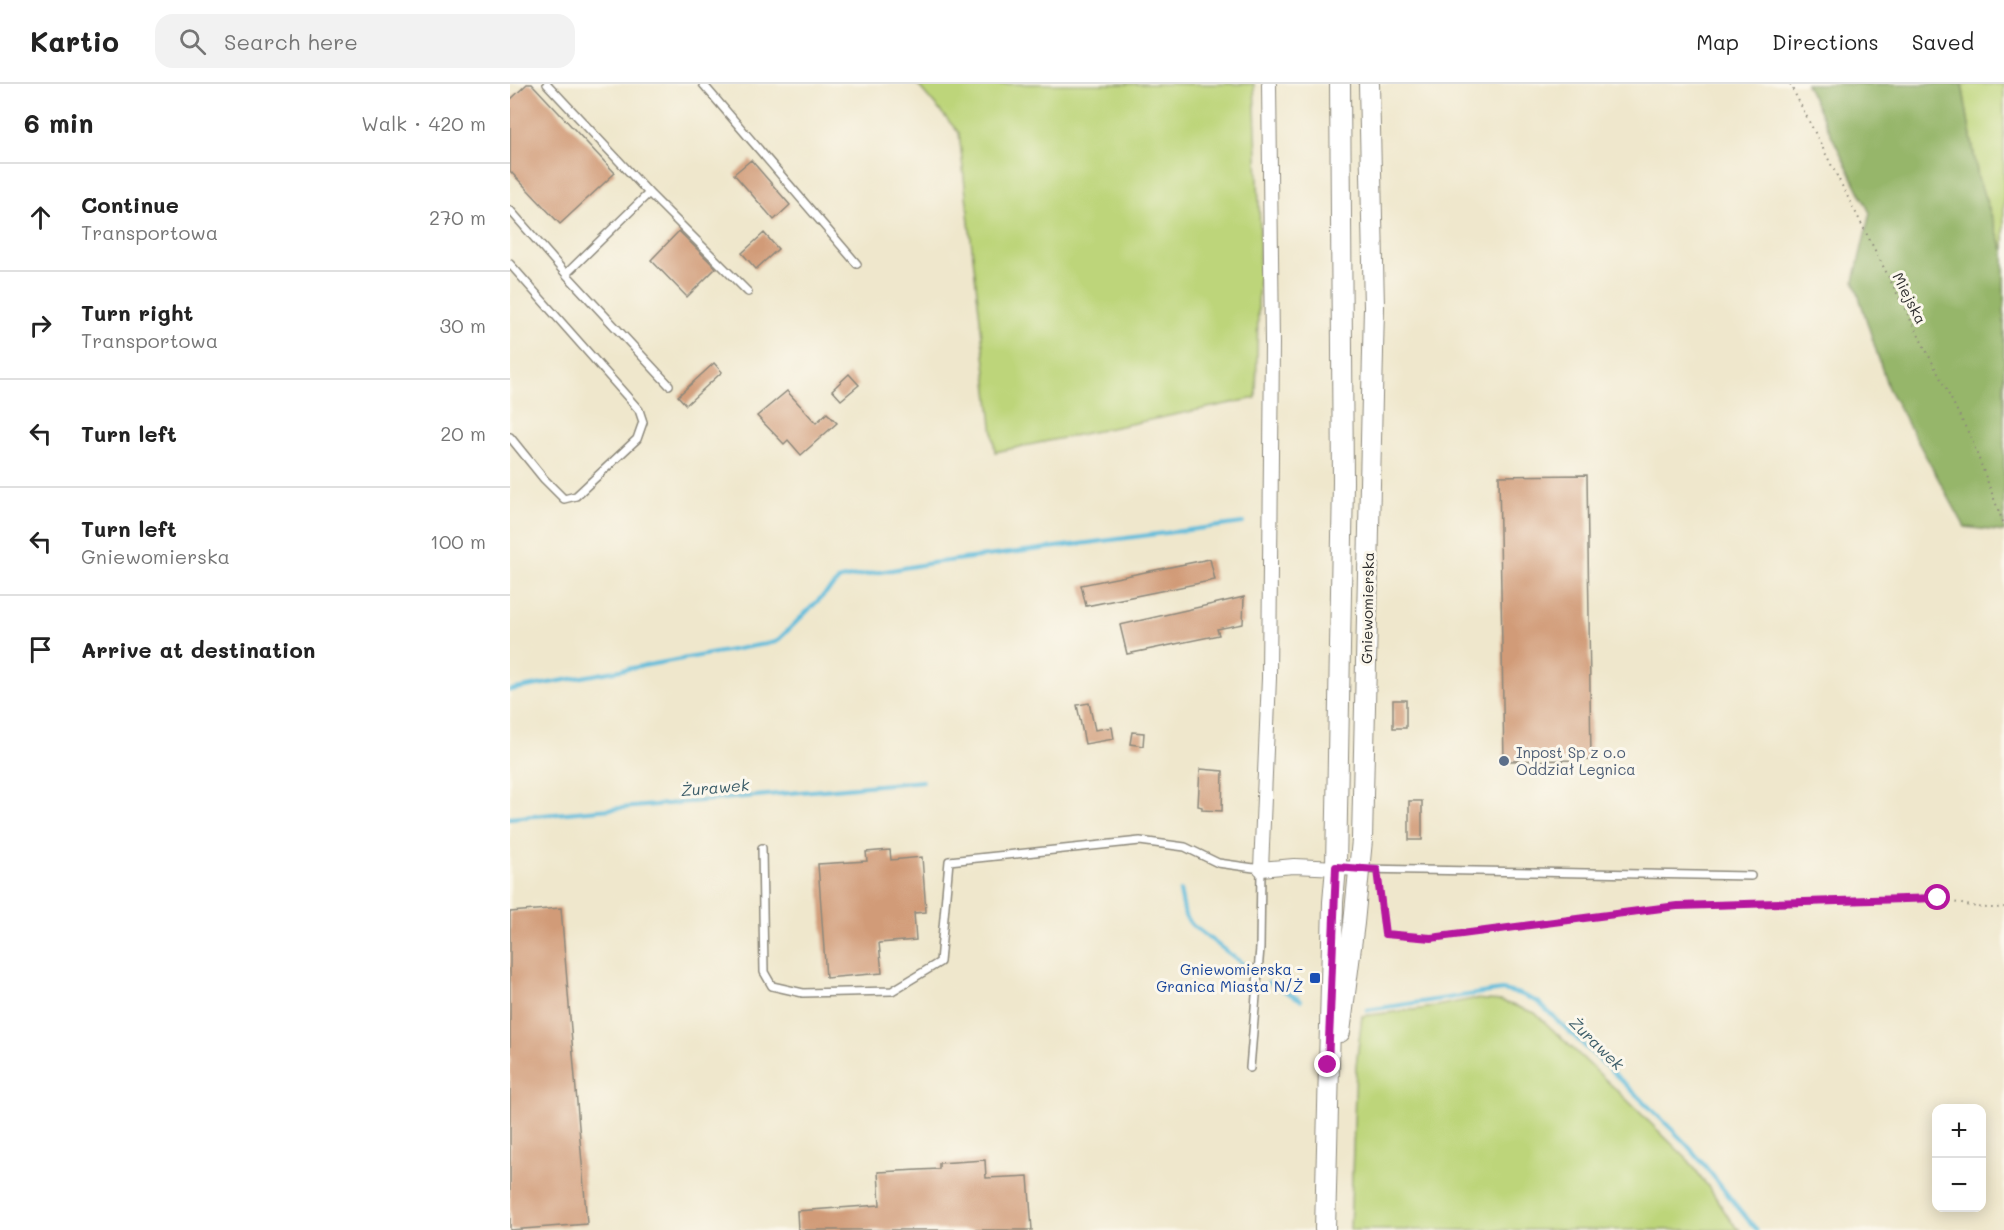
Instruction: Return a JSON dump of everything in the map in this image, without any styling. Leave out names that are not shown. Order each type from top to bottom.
[{"type":"street","points":[[1269,84],[1272,367],[1269,678],[1261,869],[1294,866],[1369,869]]},
{"type":"street","name":"Gniewomierska","points":[[1325,1230],[1333,902],[1336,867],[1343,482],[1340,84]]},
{"type":"street","name":"Gniewomierska","points":[[1328,1130],[1369,869],[1374,307],[1369,84]]},
{"type":"lane","points":[[547,84],[649,193],[748,292]]},
{"type":"lane","points":[[704,84],[857,264]]},
{"type":"lane","points":[[566,274],[649,193]]},
{"type":"lane","points":[[510,210],[669,385]]},
{"type":"lane","points":[[510,264],[639,410],[643,422],[637,439],[576,496],[564,499],[510,438]]},
{"type":"lane","points":[[762,848],[764,972],[772,986],[803,993],[892,991],[940,962],[949,861],[1140,841],[1185,847],[1218,863],[1261,869],[1260,948],[1250,1068]]},
{"type":"lane","points":[[1369,869],[1751,876]]},
{"type":"path","name":"Miejska","points":[[1790,84],[1971,438],[2004,525]]},
{"type":"path","points":[[1369,869],[1385,934],[1431,938],[1677,906],[1938,898],[1971,906],[2004,908]]},
{"type":"green space","points":[[917,84],[1254,84],[1260,228],[1256,398],[995,452],[959,133]]},
{"type":"green space","points":[[1806,84],[1962,84],[1978,178],[2004,252],[2004,532],[1965,527],[1888,388],[1854,281],[1870,213]]},
{"type":"green space","points":[[1962,84],[2004,84],[2004,252],[1978,178]]},
{"type":"green space","points":[[1473,999],[1501,1001],[1535,1013],[1689,1161],[1731,1221],[1740,1230],[1350,1230],[1356,1066],[1362,1016],[1421,1009]]},
{"type":"building","points":[[527,84],[532,84],[615,173],[560,224],[510,171],[510,100]]},
{"type":"building","points":[[751,160],[790,205],[774,220],[734,174]]},
{"type":"building","points":[[679,231],[716,268],[687,297],[651,260]]},
{"type":"building","points":[[764,233],[778,249],[756,269],[742,253]]},
{"type":"building","points":[[714,363],[722,372],[686,405],[678,396]]},
{"type":"building","points":[[849,374],[859,385],[841,400],[832,390]]},
{"type":"building","points":[[787,391],[816,423],[827,413],[837,423],[801,455],[788,440],[784,444],[757,416]]},
{"type":"building","points":[[1587,475],[1591,760],[1504,761],[1499,476]]},
{"type":"building","points":[[1210,559],[1215,580],[1086,606],[1081,585]]},
{"type":"building","points":[[1244,597],[1243,624],[1217,629],[1219,635],[1127,654],[1120,625]]},
{"type":"building","points":[[1393,700],[1406,700],[1406,728],[1393,728]]},
{"type":"building","points":[[1089,703],[1095,730],[1112,727],[1114,739],[1085,744],[1077,705]]},
{"type":"building","points":[[1132,732],[1144,733],[1143,746],[1130,744]]},
{"type":"building","points":[[1200,769],[1223,771],[1222,811],[1202,810],[1202,807],[1198,806]]},
{"type":"building","points":[[1409,801],[1422,801],[1422,840],[1409,840]]},
{"type":"building","points":[[890,850],[891,860],[922,857],[926,912],[914,913],[916,940],[879,943],[882,973],[826,978],[818,864],[867,861],[866,852]]},
{"type":"building","points":[[561,908],[587,1224],[510,1230],[510,912]]},
{"type":"building","points":[[985,1160],[986,1178],[1028,1176],[1032,1230],[798,1230],[797,1211],[880,1205],[878,1172],[939,1169],[939,1163]]},
{"type":"waterway","points":[[510,690],[776,642],[840,579],[932,563],[1243,523]]},
{"type":"waterway","name":"Żurawek","points":[[510,818],[923,781]]},
{"type":"waterway","name":"Żurawek","points":[[1180,891],[1185,916],[1192,925],[1243,964]]},
{"type":"waterway","name":"Żurawek","points":[[1268,982],[1301,1000]]},
{"type":"waterway","name":"Żurawek","points":[[1367,1010],[1502,990],[1520,994],[1538,1002],[1687,1145],[1757,1230]]},
{"type":"place","name":"Inpost Sp z o.o Oddział Legnica","points":[[1504,761]]},
{"type":"place","name":"Gniewomierska - Granica Miasta N/Ż","points":[[1315,978]]},
{"type":"route","points":[[1328,1065],[1336,867],[1377,870],[1385,934],[1431,938],[1677,906],[1938,898]]}]
